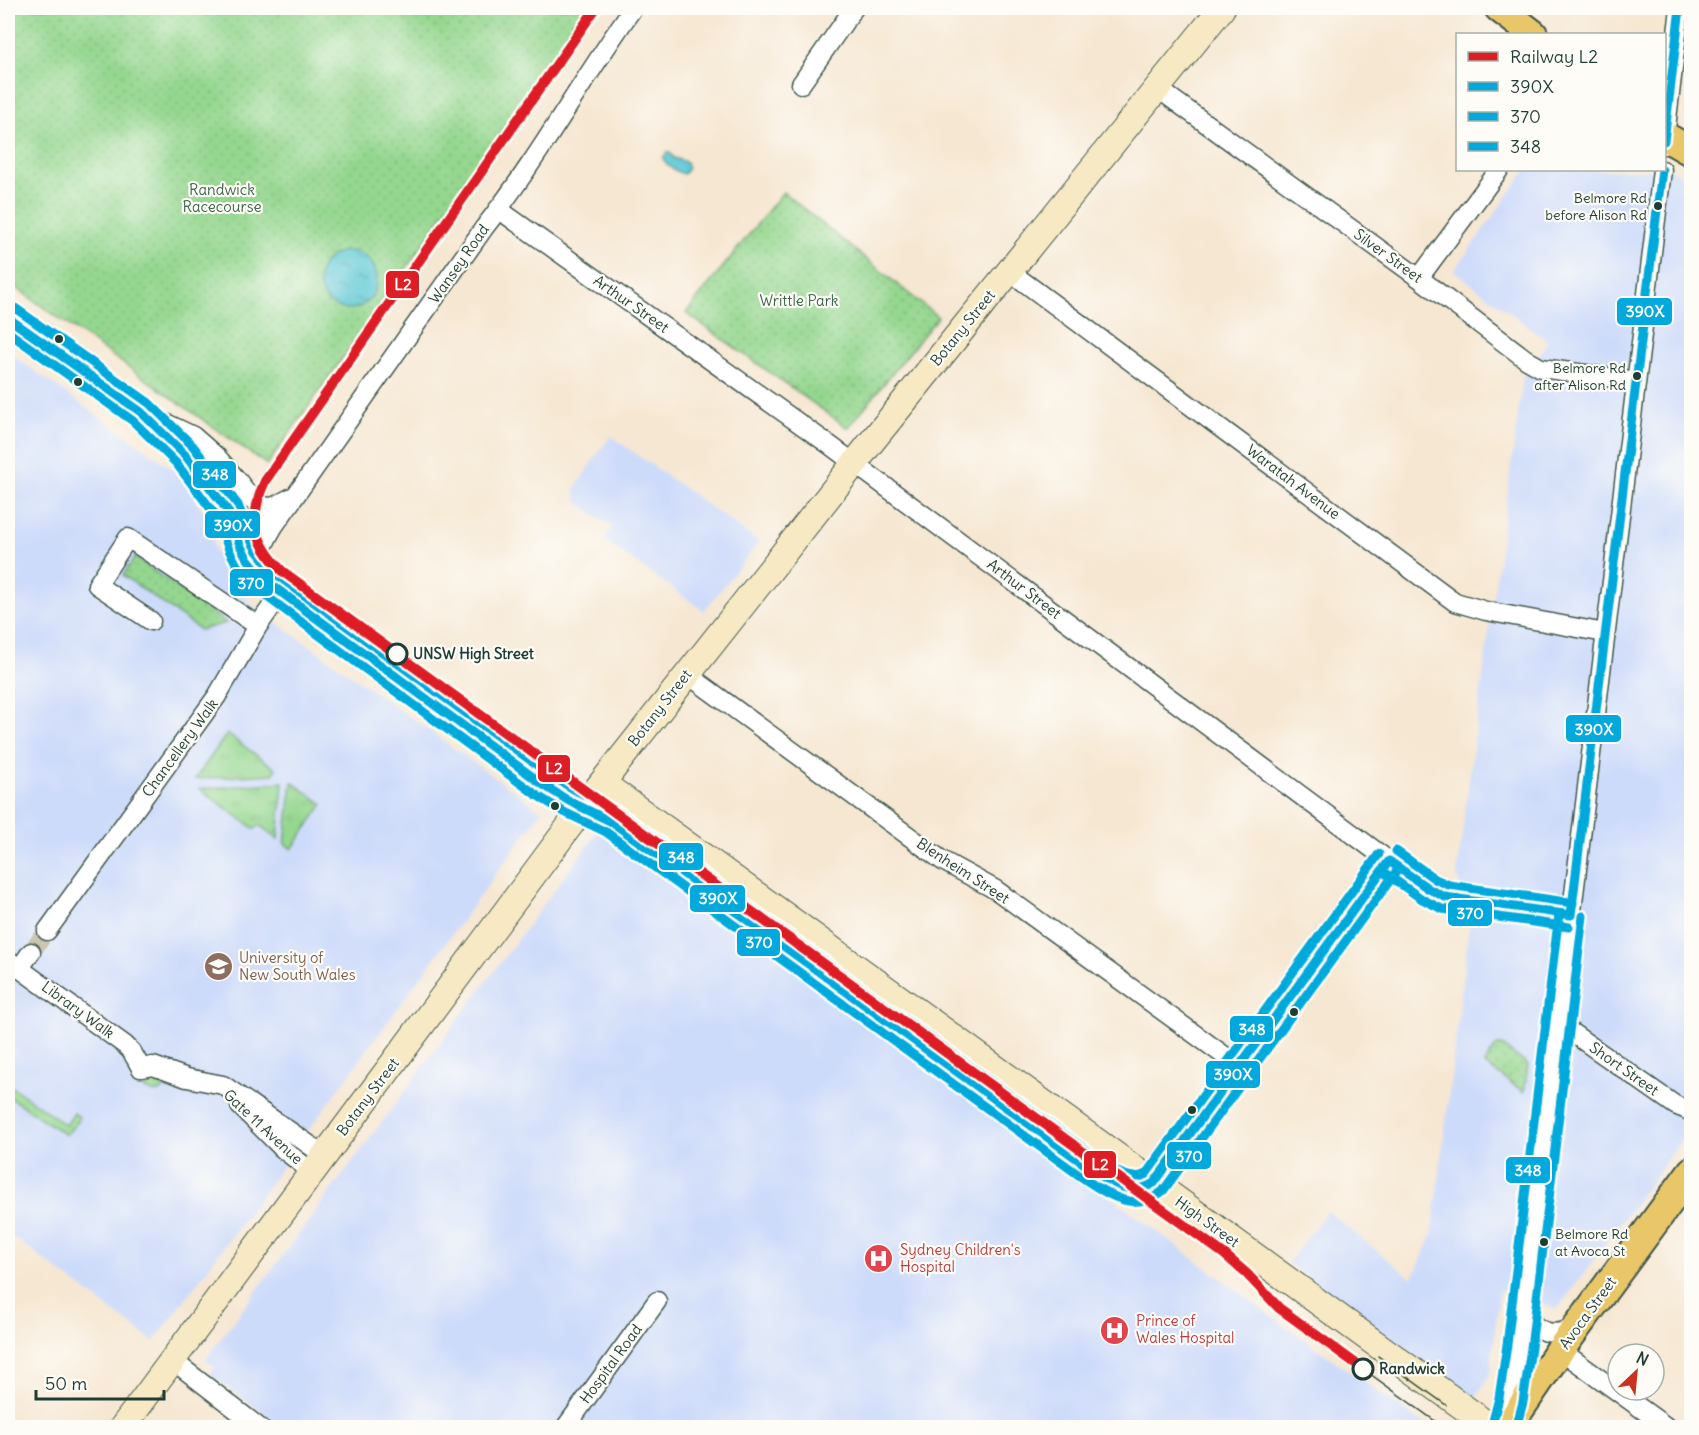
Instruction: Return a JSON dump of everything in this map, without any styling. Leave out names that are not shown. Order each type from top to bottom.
[{"type":"main road","points":[[1499,8],[1532,33]]},
{"type":"main road","points":[[1666,139],[1692,152]]},
{"type":"main road","name":"Avoca Street","points":[[1505,1428],[1692,1171]]},
{"type":"street","name":"Wansey Road","points":[[274,587],[260,567],[260,554],[265,542],[297,493],[547,139],[633,8]]},
{"type":"street","points":[[801,84],[854,8]]},
{"type":"street","name":"Botany Street","points":[[122,1428],[583,807],[1009,271],[1222,8]]},
{"type":"street","points":[[1666,130],[1680,8]]},
{"type":"street","name":"Silver Street","points":[[1157,88],[1419,278],[1527,360],[1541,368],[1636,381]]},
{"type":"street","points":[[1419,278],[1498,171]]},
{"type":"street","points":[[1505,1428],[1513,1392],[1524,1305],[1662,171]]},
{"type":"street","name":"Arthur Street","points":[[498,209],[855,464],[1429,889],[1445,897],[1571,915]]},
{"type":"street","name":"Waratah Avenue","points":[[1009,271],[1455,602],[1486,611],[1605,633]]},
{"type":"street","points":[[8,318],[141,412],[192,462],[228,511],[244,552],[254,567],[274,587],[545,786],[612,822],[1090,1168],[1128,1190],[1139,1191],[1154,1183],[1389,861]]},
{"type":"street","points":[[141,412],[193,436],[217,457],[260,506],[266,508],[276,506],[297,493]]},
{"type":"street","points":[[228,511],[242,520],[257,525],[272,523],[280,518]]},
{"type":"street","points":[[151,621],[97,585],[128,538],[258,626]]},
{"type":"street","name":"Chancellery Walk","points":[[46,931],[217,696],[258,626],[274,587]]},
{"type":"street","name":"Blenheim Street","points":[[687,674],[943,861],[996,890],[1240,1066]]},
{"type":"street","name":"High Street","points":[[602,783],[1492,1428]]},
{"type":"street","points":[[14,964],[32,952]]},
{"type":"street","name":"Library Walk","points":[[14,964],[125,1045],[141,1068]]},
{"type":"street","name":"Short Street","points":[[1558,1023],[1672,1103],[1692,1112]]},
{"type":"street","name":"Gate 11 Avenue","points":[[141,1068],[153,1066],[181,1076],[223,1085],[318,1164]]},
{"type":"street","name":"Hospital Road","points":[[565,1428],[657,1301]]},
{"type":"street","points":[[1524,1305],[1531,1322],[1550,1333],[1560,1333],[1579,1325]]},
{"type":"street","points":[[1560,1350],[1668,1428]]},
{"type":"street","points":[[172,1360],[260,1428]]},
{"type":"shaded area","points":[[1666,166],[1692,183],[1691,1127],[1557,1310],[1500,1289],[1490,1374],[1474,1401],[1288,1263],[1327,1211],[1412,1279],[1432,1236],[1469,927],[1457,874],[1468,787],[1523,377],[1548,341],[1454,271],[1525,171],[1666,171]]},
{"type":"shaded area","name":"University of New South Wales","points":[[8,352],[180,474],[211,523],[215,550],[238,588],[251,604],[542,811],[154,1342],[8,1233]]},
{"type":"shaded area","points":[[611,436],[759,542],[704,611],[604,540],[612,527],[577,502],[574,490]]},
{"type":"shaded area","points":[[599,830],[879,1029],[1266,1312],[1428,1427],[283,1427],[210,1375],[215,1367],[205,1360]]},
{"type":"green space","name":"Randwick Racecourse","points":[[8,8],[590,8],[267,465],[8,282]]},
{"type":"green space","name":"Writtle Park","points":[[783,192],[938,317],[848,428],[686,313]]},
{"type":"green space","points":[[135,557],[226,623],[200,630],[123,575]]},
{"type":"green space","points":[[227,734],[276,769],[273,774],[195,779]]},
{"type":"green space","points":[[283,782],[278,839],[259,825],[255,829],[200,789]]},
{"type":"green space","points":[[292,782],[323,804],[292,849],[285,844]]},
{"type":"green space","points":[[1497,1045],[1501,1045],[1528,1065],[1524,1092],[1484,1064]]},
{"type":"green space","points":[[144,1075],[157,1077],[163,1084],[163,1090],[156,1093],[135,1082]]},
{"type":"green space","points":[[8,1084],[66,1125],[74,1113],[79,1117],[78,1121],[66,1135],[8,1096]]},
{"type":"water","points":[[667,153],[686,162],[688,168],[684,174],[666,164],[663,158]]},
{"type":"water","points":[[348,251],[359,253],[369,259],[375,269],[377,280],[375,291],[369,301],[359,307],[348,309],[337,307],[327,301],[321,291],[319,280],[321,269],[327,259],[337,253]]},
{"type":"tunnel","points":[[31,952],[47,931]]},
{"type":"tram line","points":[[1378,1356],[1446,1405]]},
{"type":"tram line","points":[[1366,1371],[1435,1421]]},
{"type":"rail line","name":"L2","points":[[596,8],[265,481],[256,518],[260,540],[265,550],[282,571],[1224,1254],[1247,1274],[1279,1308],[1366,1371]]},
{"type":"transit line","name":"390X","points":[[1666,124],[1680,8]]},
{"type":"transit line","name":"390X","points":[[1571,915],[1662,171]]},
{"type":"transit line","name":"348","points":[[15,308],[149,403],[193,446],[238,505],[257,551],[281,578],[552,776],[619,812],[1097,1158],[1126,1176],[1140,1177],[1146,1174],[1379,854]]},
{"type":"transit line","name":"390X","points":[[8,318],[141,412],[185,455],[228,511],[247,558],[263,578],[274,587],[545,786],[569,801],[612,822],[1090,1168],[1120,1186],[1136,1189],[1154,1183],[1389,861]]},
{"type":"transit line","name":"370","points":[[8,332],[133,421],[176,463],[217,517],[237,565],[254,586],[266,596],[538,796],[564,812],[606,832],[1083,1178],[1122,1200],[1142,1201],[1163,1191],[1399,868]]},
{"type":"transit line","name":"348","points":[[1396,851],[1435,879],[1449,885],[1573,903]]},
{"type":"transit line","name":"390X","points":[[1389,861],[1429,889],[1445,897],[1571,915]]},
{"type":"transit line","name":"370","points":[[1382,871],[1422,899],[1442,909],[1569,927]]},
{"type":"transit line","name":"348","points":[[1492,1425],[1499,1398],[1507,1345],[1559,914]]},
{"type":"transit line","name":"370","points":[[1516,1428],[1523,1402],[1531,1348],[1583,916]]},
{"type":"place","name":"Belmore Rd before Alison Rd","points":[[1658,206]]},
{"type":"place","name":"Belmore Rd after Alison Rd","points":[[1637,376]]},
{"type":"place","name":"UNSW High Street","points":[[397,654]]},
{"type":"place","name":"University of New South Wales","points":[[218,967]]},
{"type":"place","name":"Belmore Rd at Avoca St","points":[[1544,1242]]},
{"type":"place","name":"Sydney Children's Hospital","points":[[879,1259]]},
{"type":"place","name":"Prince of Wales Hospital","points":[[1115,1330]]},
{"type":"place","name":"Randwick","points":[[1363,1369]]}]
